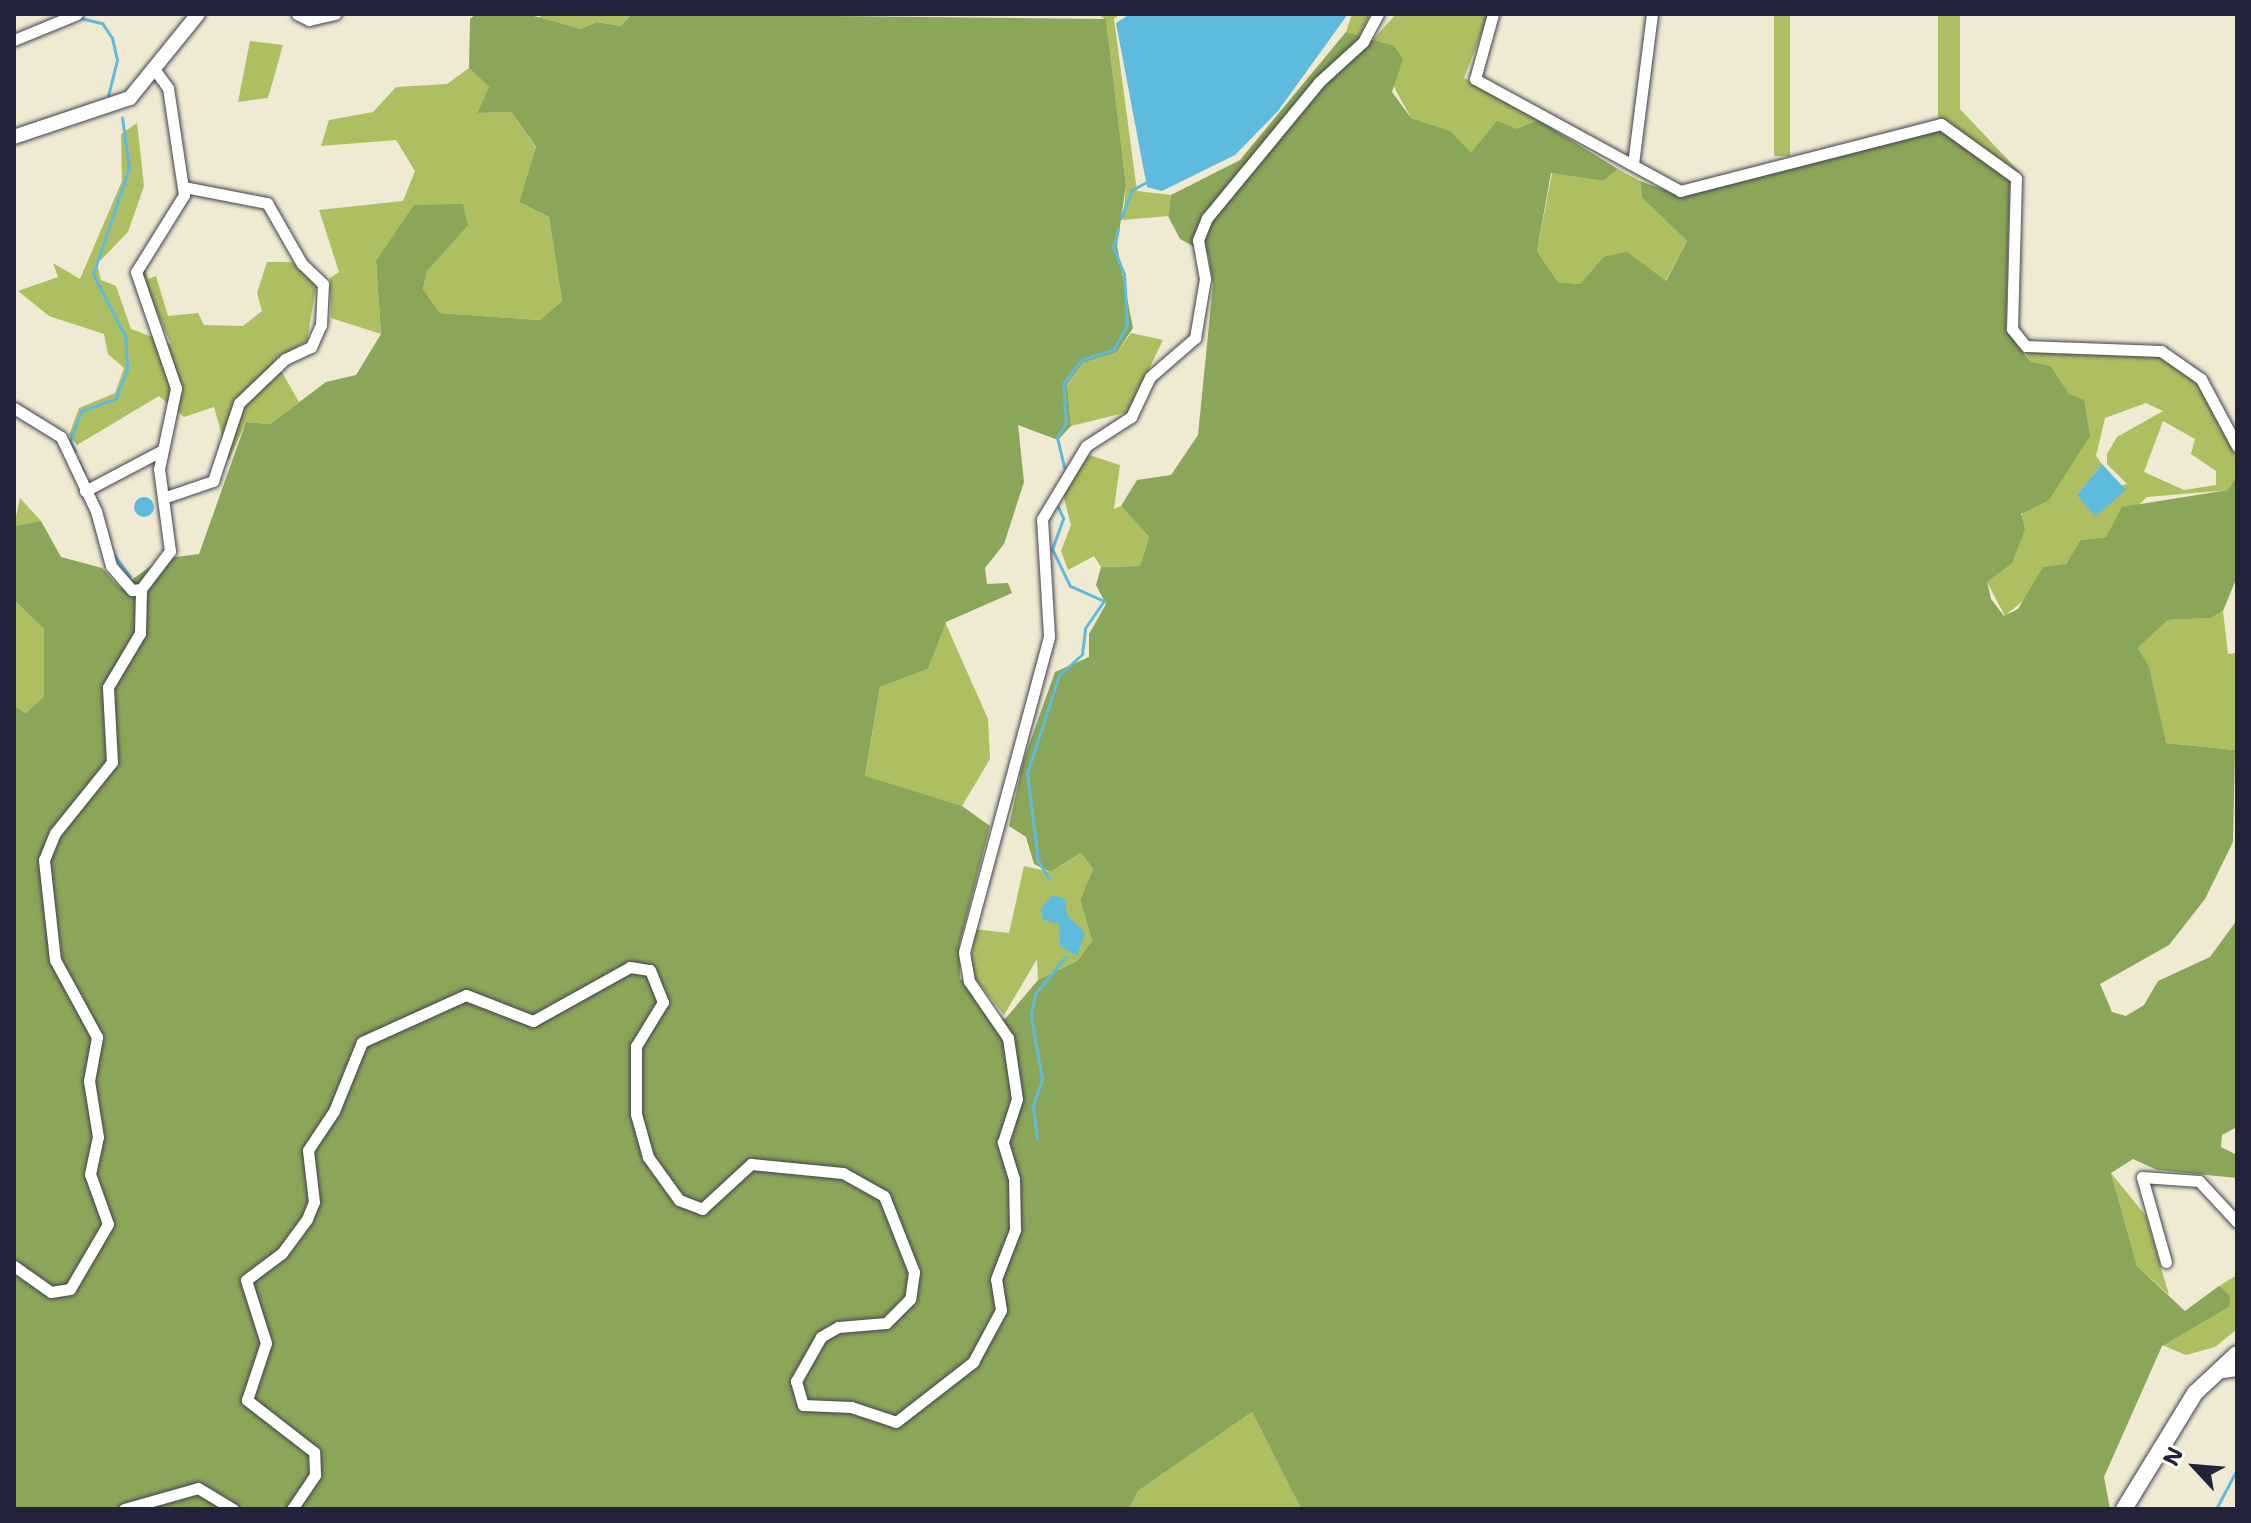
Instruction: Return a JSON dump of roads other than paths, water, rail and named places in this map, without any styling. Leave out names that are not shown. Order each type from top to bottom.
[{"type":"main road","points":[[2124,1509],[2215,1373],[2237,1354]]},
{"type":"street","points":[[14,40],[77,14]]},
{"type":"street","points":[[14,137],[117,105],[157,73],[198,14]]},
{"type":"street","points":[[297,14],[309,20],[335,14]]},
{"type":"street","points":[[292,1509],[310,1488],[316,1463],[307,1441],[247,1400],[266,1343],[246,1280],[282,1253],[307,1219],[314,1202],[308,1150],[334,1111],[362,1042],[466,995],[533,1021],[630,967],[650,970],[663,1002],[636,1046],[637,1124],[648,1157],[679,1200],[702,1209],[751,1164],[843,1173],[884,1196],[914,1272],[910,1299],[886,1323],[838,1327],[821,1337],[796,1381],[803,1405],[851,1407],[896,1422],[973,1362],[1001,1310],[996,1279],[1015,1230],[1014,1179],[1003,1142],[1017,1099],[1008,1038],[969,981],[964,952],[1049,636],[1042,519],[1086,446],[1131,417],[1158,367],[1195,338],[1205,279],[1198,240],[1207,218],[1319,82],[1363,42],[1378,14]]},
{"type":"street","points":[[1493,14],[1475,79],[1680,191],[1941,124],[2016,178],[2012,329],[2026,346],[2161,351],[2201,379],[2237,446]]},
{"type":"street","points":[[1633,164],[1652,14]]},
{"type":"street","points":[[14,1266],[51,1292],[70,1289],[108,1224],[90,1174],[98,1137],[89,1081],[97,1037],[55,960],[44,860],[55,833],[112,762],[108,687],[140,633],[141,589],[170,551],[161,451],[176,388],[136,272],[184,187],[168,88],[157,73]]},
{"type":"street","points":[[166,497],[213,481],[239,403],[285,359],[311,347],[322,316],[323,284],[302,264],[267,203],[184,187]]},
{"type":"street","points":[[14,408],[61,437],[85,491],[111,566],[132,590],[141,589]]},
{"type":"street","points":[[85,491],[161,451]]},
{"type":"street","points":[[2166,1262],[2142,1177],[2199,1181],[2237,1222]]},
{"type":"street","points":[[2215,1373],[2237,1370]]},
{"type":"street","points":[[124,1509],[198,1488],[233,1509]]},
{"type":"water","points":[[1130,14],[1348,14],[1278,111],[1235,155],[1162,191],[1147,187],[1116,23]]},
{"type":"water","points":[[2102,464],[2126,490],[2095,517],[2077,495]]},
{"type":"water","points":[[140,497],[148,497],[154,507],[148,517],[140,517],[134,511],[134,503]]},
{"type":"water","points":[[1053,895],[1065,899],[1067,915],[1085,933],[1077,956],[1060,946],[1059,924],[1043,920],[1041,908]]},
{"type":"waterway","points":[[80,18],[102,23],[112,38],[117,60],[108,95]]},
{"type":"waterway","points":[[75,451],[70,441],[81,411],[116,398],[127,369],[125,336],[93,274],[129,168],[122,117]]},
{"type":"waterway","points":[[1121,218],[1132,190],[1148,181]]},
{"type":"waterway","points":[[1064,467],[1057,437],[1066,423],[1063,384],[1081,360],[1114,349],[1127,325],[1124,274],[1113,247],[1118,229]]},
{"type":"waterway","points":[[79,462],[84,473]]},
{"type":"waterway","points":[[1049,879],[1038,861],[1027,773],[1059,675],[1082,654],[1085,628],[1104,601],[1070,586],[1052,549],[1063,518],[1058,507]]},
{"type":"waterway","points":[[114,555],[130,577]]},
{"type":"waterway","points":[[1037,1139],[1033,1105],[1042,1079],[1031,1016],[1035,994],[1066,956]]},
{"type":"waterway","points":[[2216,1509],[2237,1469]]}]
